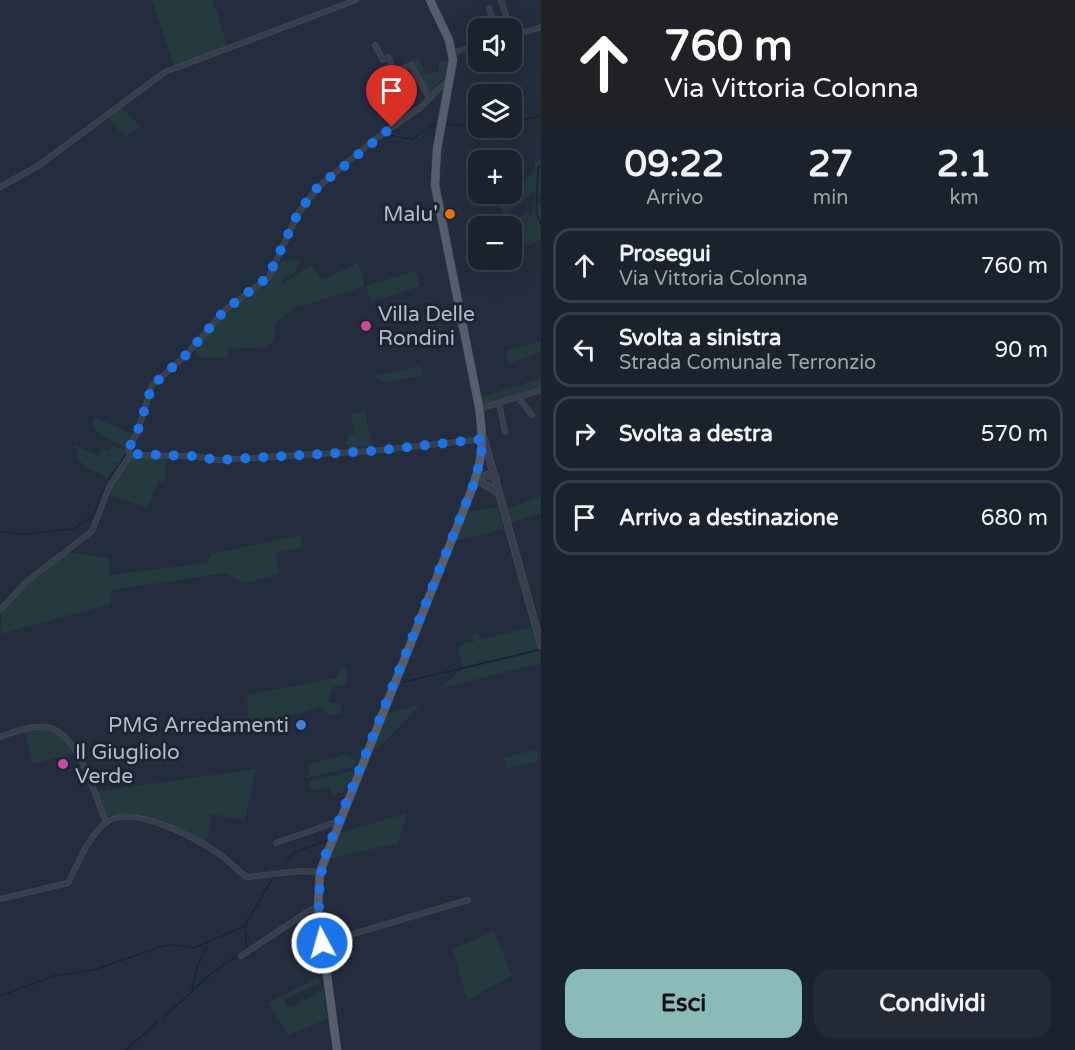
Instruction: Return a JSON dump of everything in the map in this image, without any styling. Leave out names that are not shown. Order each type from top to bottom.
[{"type":"main road","points":[[337,1050],[318,908],[320,872],[470,495],[484,439],[435,184],[437,149],[450,80],[452,53],[430,0]]},
{"type":"street","points":[[0,187],[38,166],[165,72],[356,0]]},
{"type":"street","points":[[501,0],[507,18]]},
{"type":"street","points":[[489,8],[492,18]]},
{"type":"street","points":[[522,32],[541,27]]},
{"type":"street","points":[[375,45],[383,60],[388,57],[395,72],[411,65],[428,96],[433,94]]},
{"type":"street","points":[[452,53],[468,48]]},
{"type":"street","points":[[0,610],[26,582],[92,531],[109,487],[130,454],[128,450],[137,433],[152,386],[188,353],[224,311],[268,277],[307,200],[346,163],[421,107],[446,81],[450,80]]},
{"type":"street","points":[[479,409],[541,390]]},
{"type":"street","points":[[518,397],[532,415]]},
{"type":"street","points":[[499,403],[505,432]]},
{"type":"street","points":[[130,454],[193,456],[217,460],[372,451],[484,439],[541,645]]},
{"type":"street","points":[[476,478],[484,476],[496,478]]},
{"type":"street","points":[[476,478],[500,494]]},
{"type":"street","points":[[470,495],[486,486]]},
{"type":"street","points":[[0,736],[42,726],[64,735],[77,753],[106,822]]},
{"type":"street","points":[[0,899],[68,883],[88,843],[106,822],[138,817],[159,822],[225,859],[247,877],[300,871],[320,872]]},
{"type":"street","points":[[276,843],[333,823],[337,825]]},
{"type":"street","points":[[322,943],[468,900]]},
{"type":"street","points":[[241,956],[310,910],[318,908]]},
{"type":"green space","points":[[152,0],[213,0],[228,47],[174,66]]},
{"type":"green space","points":[[418,58],[427,74],[439,71],[439,62],[449,60],[448,74],[427,94],[410,60]]},
{"type":"green space","points":[[121,107],[140,126],[125,137],[108,118]]},
{"type":"green space","points":[[431,125],[423,136],[410,142],[387,135],[372,145],[388,131],[411,140]]},
{"type":"green space","points":[[372,145],[333,177],[353,159]]},
{"type":"green space","points":[[541,159],[541,193],[538,195],[537,204],[541,203],[541,240],[522,247],[522,216],[533,212],[535,191],[522,201],[522,181],[535,171],[535,162]]},
{"type":"green space","points":[[333,177],[309,205],[298,223],[282,262],[302,259],[293,274],[282,278],[282,284],[312,265],[322,280],[358,263],[365,286],[292,309],[275,324],[274,342],[268,344],[269,347],[228,349],[228,357],[197,357],[195,350],[211,331],[240,304],[238,301],[268,278],[302,210],[315,192]]},
{"type":"green space","points":[[500,204],[518,204],[504,215],[498,206]]},
{"type":"green space","points":[[415,271],[420,286],[371,302],[366,286]]},
{"type":"green space","points":[[541,341],[541,352],[509,363],[506,351]]},
{"type":"green space","points":[[420,366],[424,375],[384,383],[375,376]]},
{"type":"green space","points":[[541,378],[541,389],[481,407],[479,398]]},
{"type":"green space","points":[[365,411],[372,446],[349,448],[345,443],[349,435],[355,433],[350,414]]},
{"type":"green space","points":[[93,417],[133,434],[126,448],[104,437],[93,428]]},
{"type":"green space","points":[[75,445],[98,456],[102,448],[108,451],[112,445],[127,451],[119,464],[107,459],[118,465],[109,479],[89,469],[76,458],[79,451],[74,447]]},
{"type":"green space","points":[[132,457],[168,457],[164,483],[159,480],[148,508],[107,495]]},
{"type":"green space","points":[[541,496],[541,513],[509,524],[505,510]]},
{"type":"green space","points":[[497,507],[504,529],[453,542],[464,512]]},
{"type":"green space","points":[[301,535],[303,547],[276,553],[280,574],[244,583],[225,573],[112,590],[111,604],[0,634],[2,609],[25,584],[67,552],[109,558],[109,575],[207,563],[211,554]]},
{"type":"green space","points":[[531,627],[538,649],[463,667],[457,646],[475,641],[472,637],[473,633],[480,634],[479,640]]},
{"type":"green space","points":[[539,651],[541,663],[438,689],[461,670]]},
{"type":"green space","points":[[346,667],[347,684],[333,687],[328,702],[340,703],[342,713],[329,716],[320,706],[267,724],[251,722],[177,735],[178,730],[248,717],[247,695],[336,678],[340,668]]},
{"type":"green space","points":[[420,705],[380,747],[369,750],[384,714]]},
{"type":"green space","points":[[25,730],[48,730],[58,735],[74,753],[33,764]]},
{"type":"green space","points":[[536,749],[539,761],[507,769],[504,758]]},
{"type":"green space","points":[[344,754],[356,760],[353,767],[306,778],[306,775],[310,774],[308,765]]},
{"type":"green space","points":[[256,769],[245,820],[211,814],[206,847],[151,818],[104,815],[94,792]]},
{"type":"green space","points":[[354,772],[350,782],[346,783],[343,793],[332,795],[329,786],[311,791],[308,781]]},
{"type":"green space","points":[[407,813],[398,843],[326,859],[335,835]]},
{"type":"green space","points":[[494,931],[512,976],[467,1000],[453,949]]},
{"type":"green space","points":[[319,977],[320,983],[283,1000],[287,1007],[292,1007],[323,989],[327,1019],[288,1035],[268,1003]]},
{"type":"waterway","points":[[522,120],[541,116]]},
{"type":"waterway","points":[[386,134],[412,140],[437,122]]},
{"type":"waterway","points":[[445,124],[468,126]]},
{"type":"waterway","points":[[541,165],[538,168],[536,211],[541,224]]},
{"type":"waterway","points":[[279,263],[288,241]]},
{"type":"waterway","points":[[275,269],[278,264]]},
{"type":"waterway","points":[[225,313],[267,281]]},
{"type":"waterway","points":[[154,389],[196,348]]},
{"type":"waterway","points":[[120,464],[127,452]]},
{"type":"waterway","points":[[109,479],[118,466]]},
{"type":"waterway","points":[[75,528],[94,515],[108,482]]},
{"type":"waterway","points":[[24,534],[73,529]]},
{"type":"waterway","points":[[0,532],[23,534]]},
{"type":"waterway","points":[[404,682],[538,650]]},
{"type":"waterway","points":[[285,860],[295,852],[326,841]]},
{"type":"waterway","points":[[164,1017],[213,972],[247,949],[245,925],[273,878]]},
{"type":"waterway","points":[[0,996],[53,976],[93,970],[163,946],[176,945],[194,948],[243,927]]},
{"type":"waterway","points":[[192,990],[197,967],[207,946]]},
{"type":"waterway","points":[[126,1050],[158,1021]]},
{"type":"place","name":"Malu'","points":[[450,214]]},
{"type":"place","name":"Villa Delle Rondini","points":[[366,326]]},
{"type":"place","name":"PMG Arredamenti","points":[[301,725]]},
{"type":"place","name":"Il Giugliolo Verde","points":[[63,764]]},
{"type":"route","points":[[322,943],[318,899],[320,872],[326,853],[476,478],[483,454],[484,439],[372,451],[217,460],[193,456],[130,454],[128,450],[137,433],[152,386],[188,353],[207,328],[224,311],[268,277],[276,265],[298,213],[317,188],[392,127]]}]
